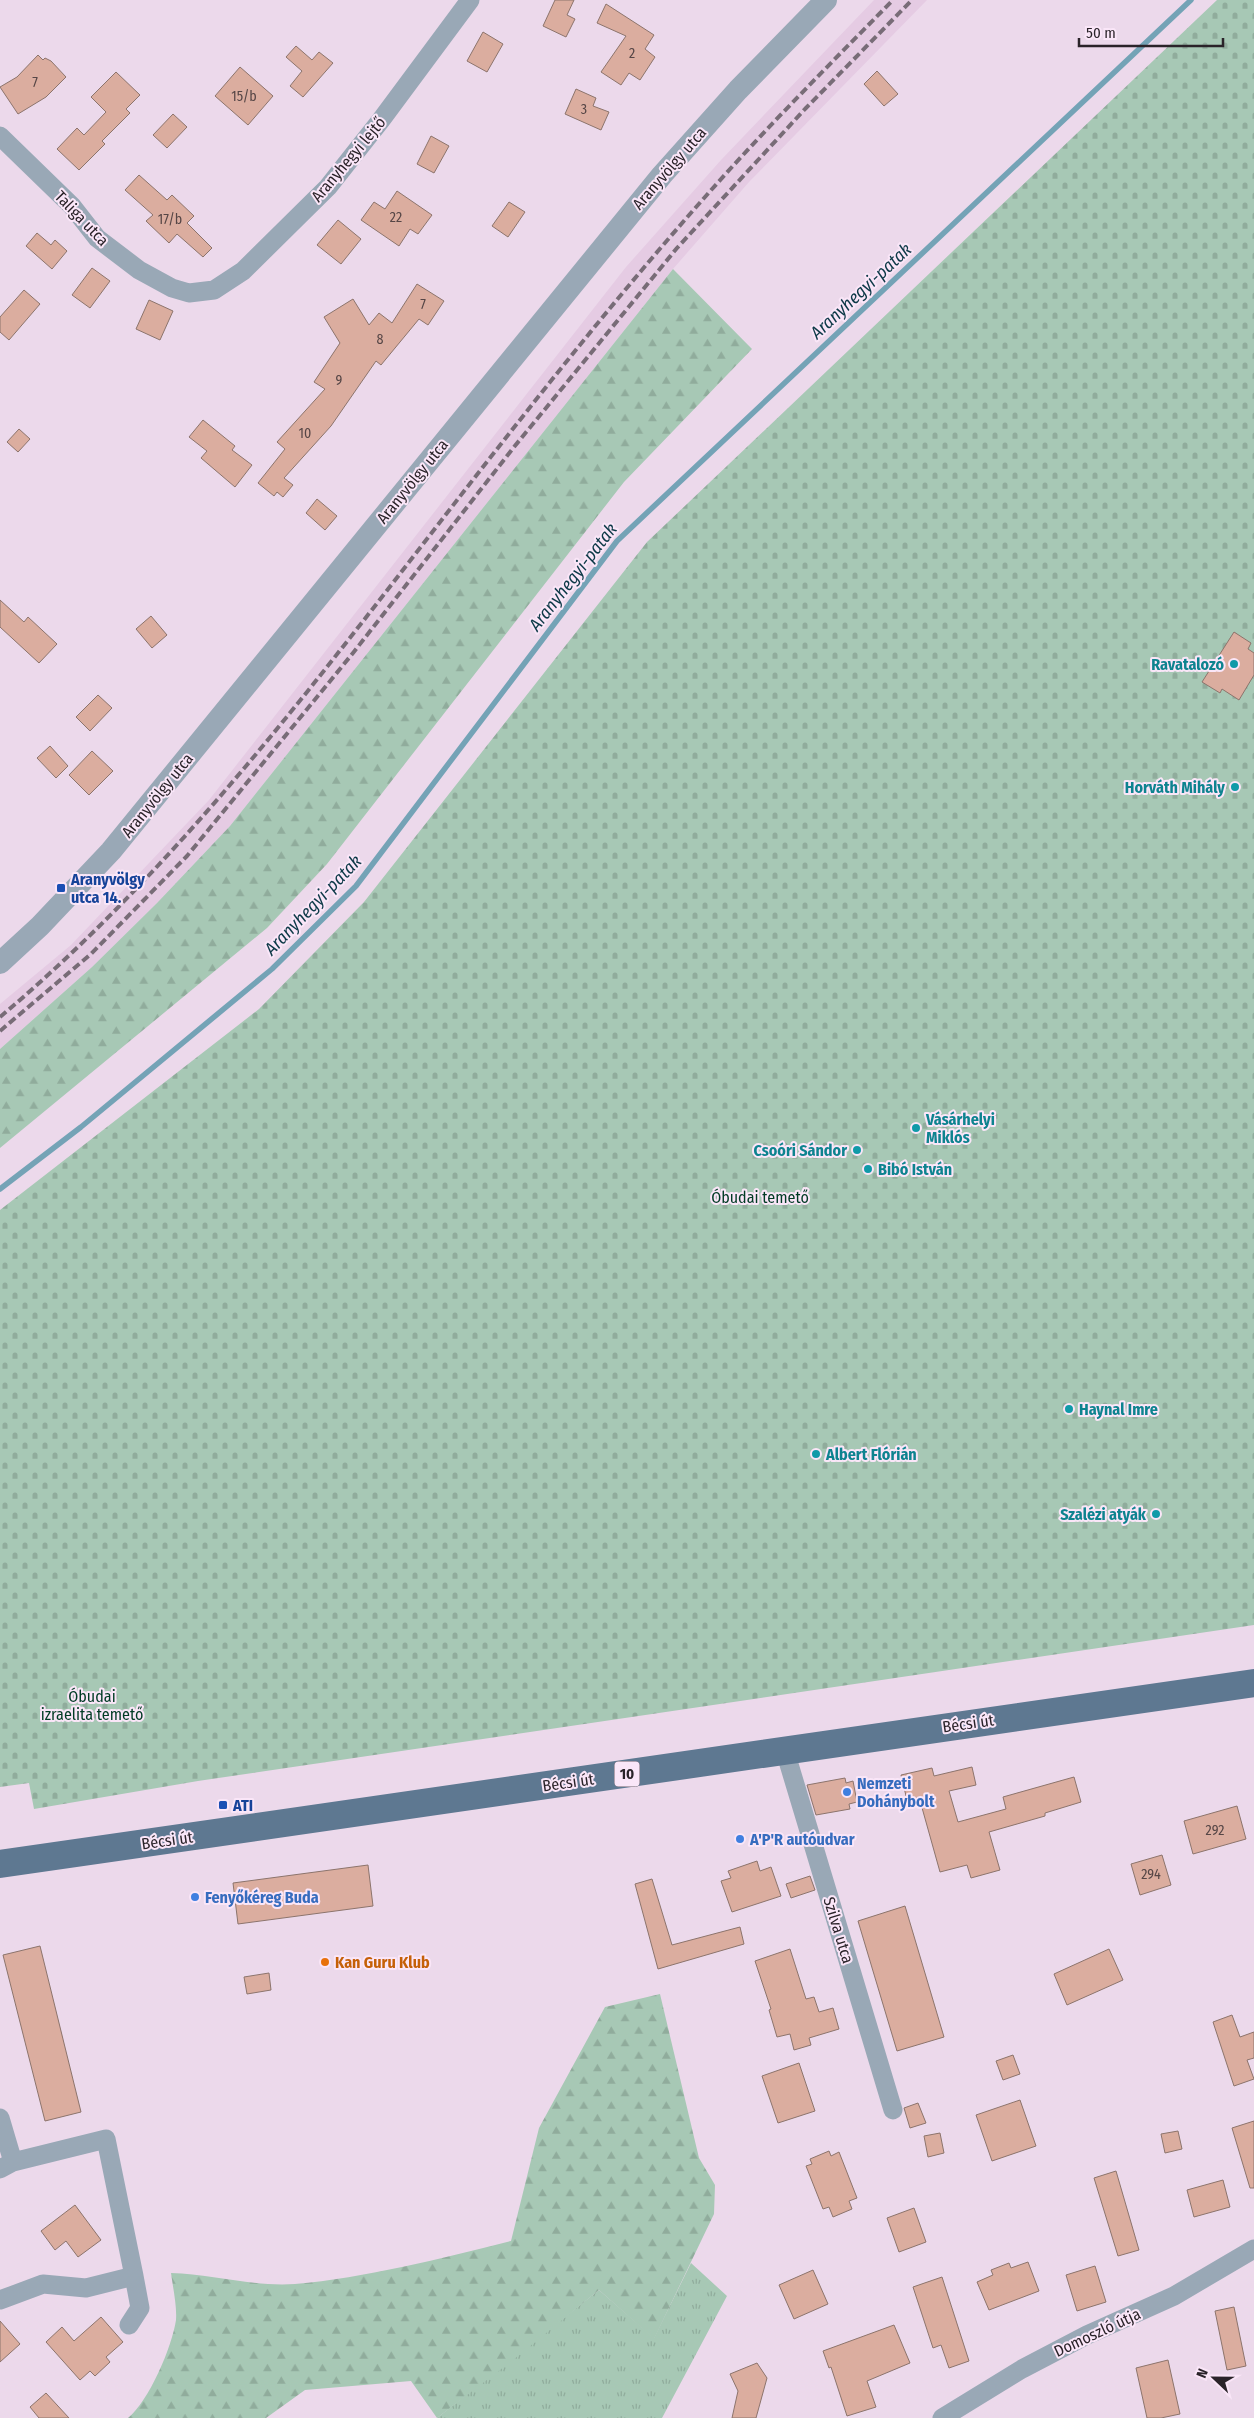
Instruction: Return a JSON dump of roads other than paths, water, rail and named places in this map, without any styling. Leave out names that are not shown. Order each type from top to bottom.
[{"type":"main road","name":"Bécsi út","points":[[0,1864],[1254,1683]]},
{"type":"street","name":"Aranyhegyi lejtő","points":[[202,292],[214,290],[239,274],[328,187],[381,120],[470,0]]},
{"type":"street","name":"Aranyvölgy utca","points":[[0,963],[40,926],[111,851],[649,190],[738,90],[826,0]]},
{"type":"street","name":"Taliga utca","points":[[0,136],[72,206],[98,238],[112,250],[165,284],[189,293],[202,292]]},
{"type":"street","name":"Szilva utca","points":[[785,1751],[893,2110]]},
{"type":"street","points":[[0,2118],[6,2165],[106,2139],[140,2308],[129,2325]]},
{"type":"street","name":"Domoszló útja","points":[[942,2418],[1022,2369],[1174,2296],[1254,2249]]},
{"type":"street","points":[[0,2300],[43,2284],[86,2288],[134,2276]]},
{"type":"waterway","name":"Aranyhegyi-patak","points":[[0,1189],[81,1127],[272,969],[356,886],[617,541],[1191,0]]},
{"type":"railway","points":[[0,1017],[71,953],[138,886],[203,816],[325,670],[526,413],[652,258],[751,147],[893,0]]},
{"type":"railway","points":[[0,1031],[91,954],[187,856],[353,653],[514,447],[677,248],[805,109],[912,0]]},
{"type":"place","name":"Ravatalozó","points":[[1234,664]]},
{"type":"place","name":"Horváth Mihály","points":[[1235,787]]},
{"type":"place","name":"Aranyvölgy utca 14.","points":[[61,888]]},
{"type":"place","name":"Vásárhelyi Miklós","points":[[916,1128]]},
{"type":"place","name":"Csoóri Sándor","points":[[857,1150]]},
{"type":"place","name":"Bibó István","points":[[868,1169]]},
{"type":"place","name":"Haynal Imre","points":[[1069,1409]]},
{"type":"place","name":"Albert Flórián","points":[[816,1454]]},
{"type":"place","name":"Szalézi atyák","points":[[1156,1514]]},
{"type":"place","name":"Nemzeti Dohánybolt","points":[[847,1792]]},
{"type":"place","name":"ATI","points":[[223,1805]]},
{"type":"place","name":"A'P'R autóudvar","points":[[740,1839]]},
{"type":"place","name":"Fenyőkéreg Buda","points":[[195,1897]]},
{"type":"place","name":"Kan Guru Klub","points":[[325,1962]]},
{"type":"park label","name":"Óbudai temető","points":[[760,1197]]},
{"type":"park label","name":"Óbudai izraelita temető","points":[[92,1705]]}]
